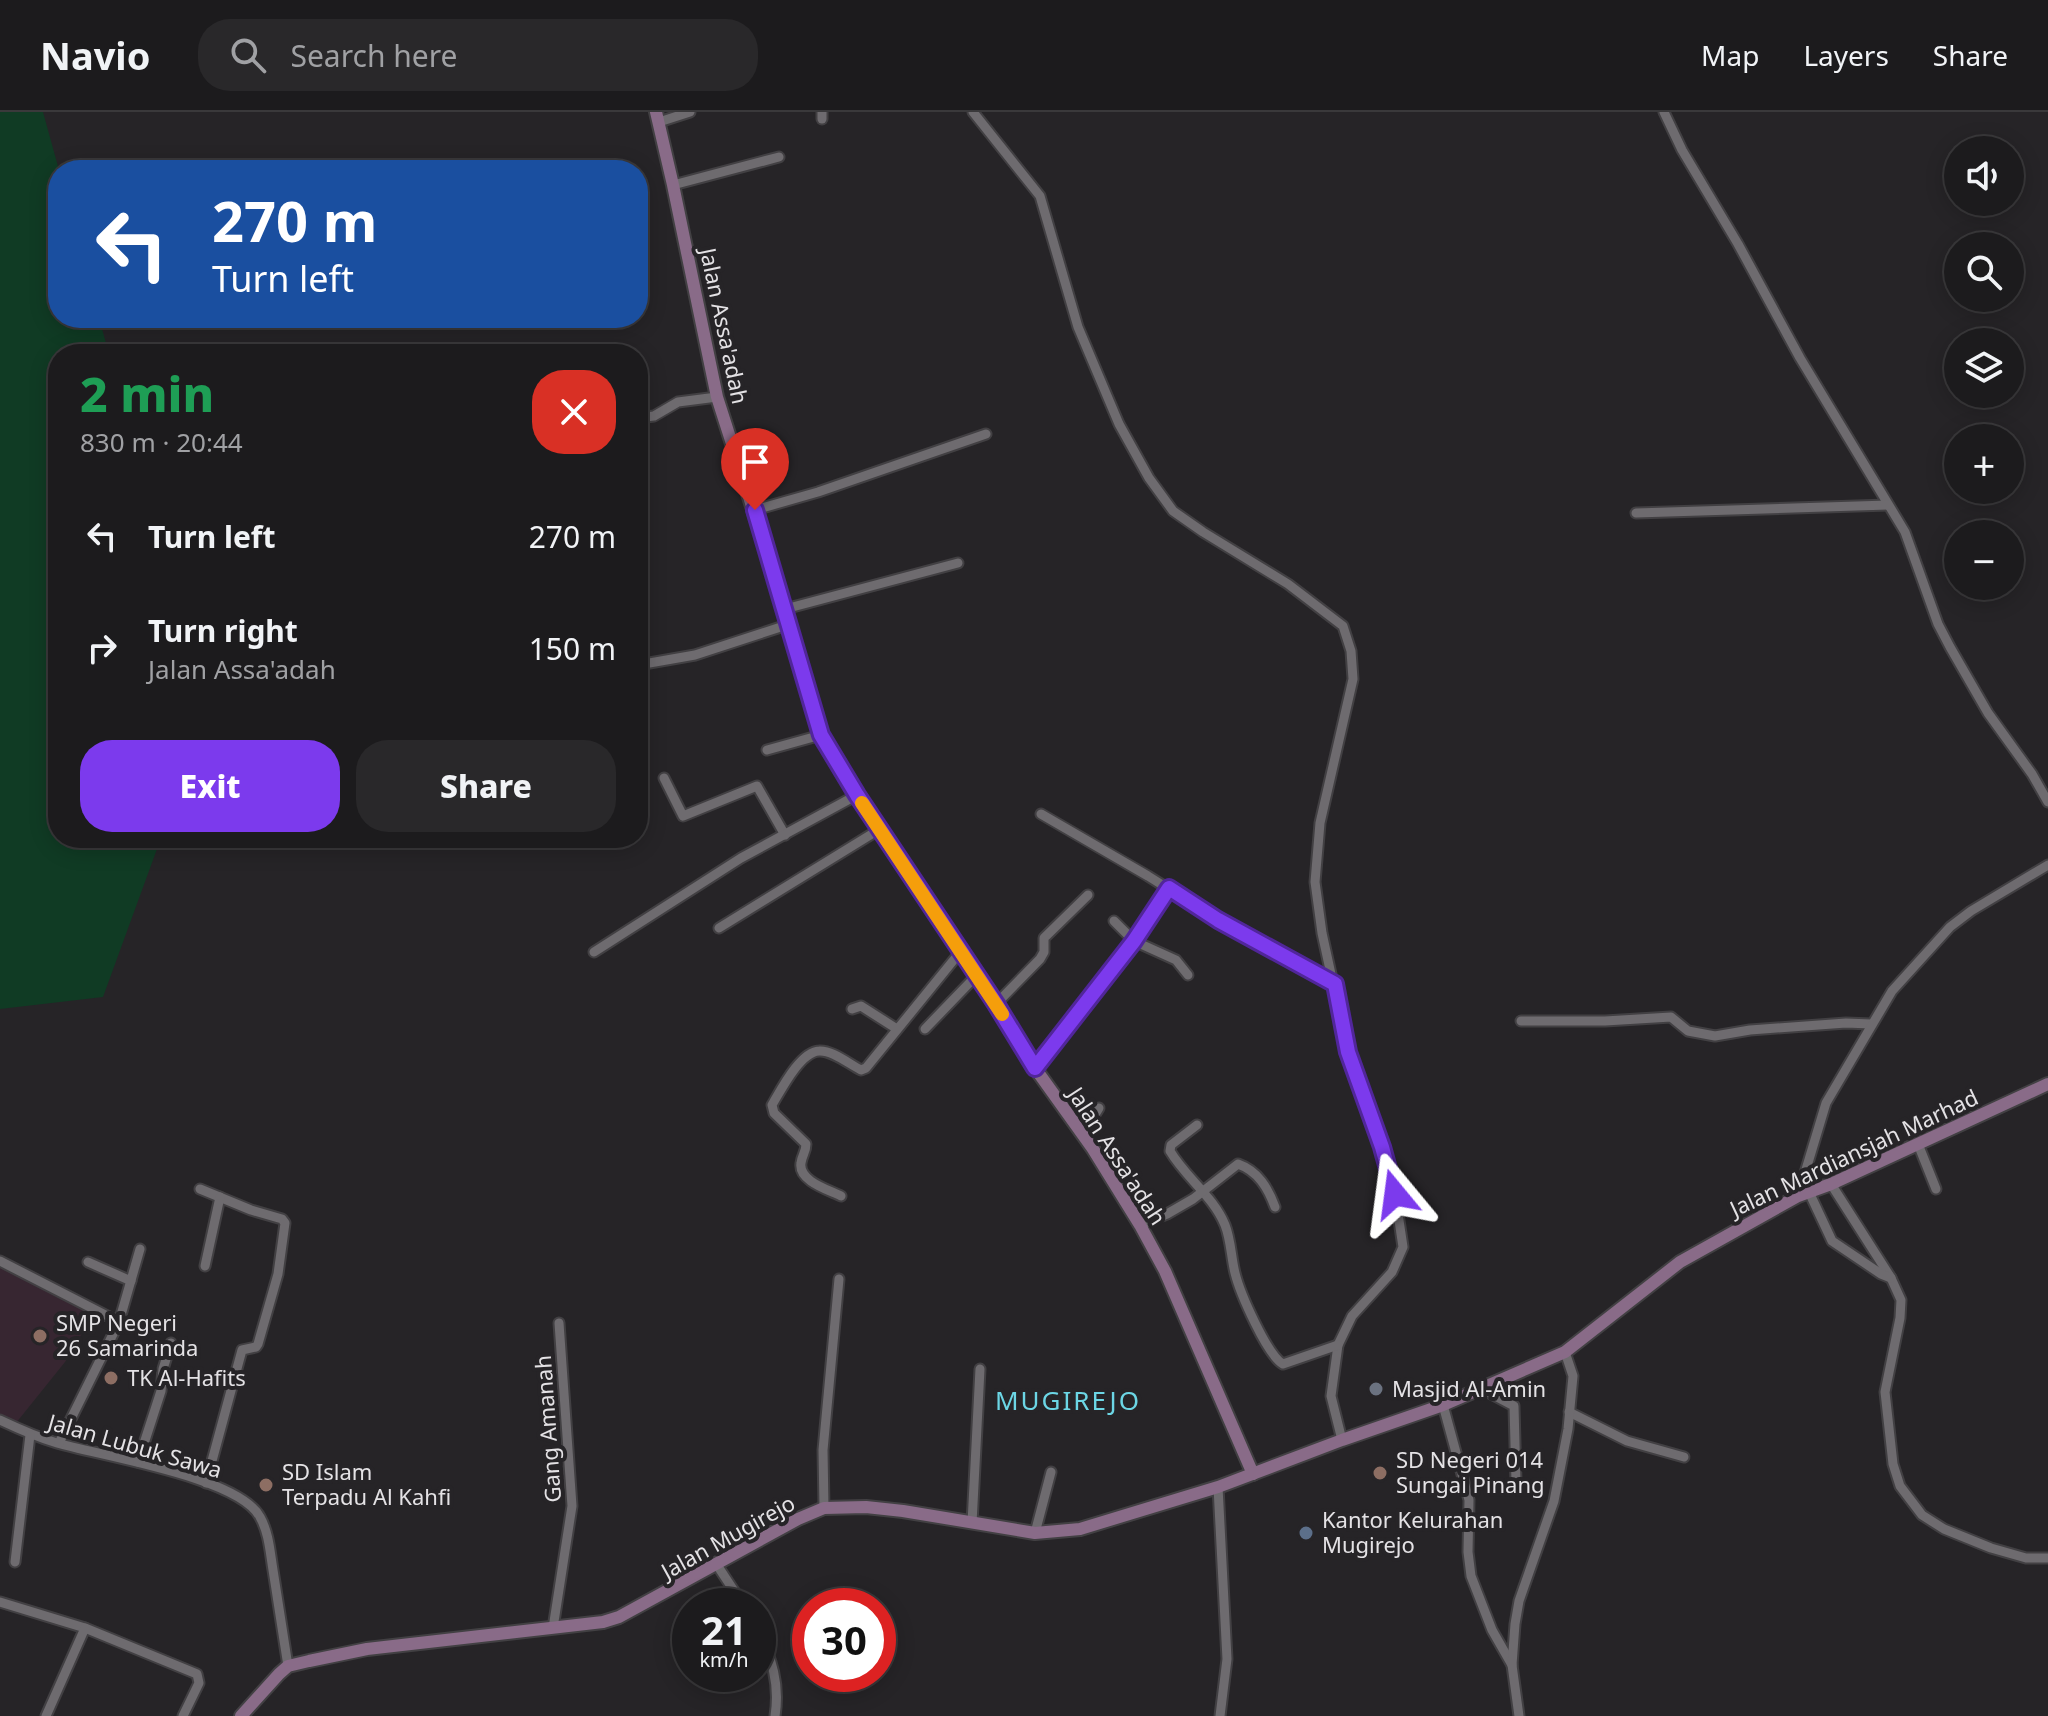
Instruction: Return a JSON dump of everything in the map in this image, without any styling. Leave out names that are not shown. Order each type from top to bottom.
[{"type":"street","points":[[657,117],[690,112]]},
{"type":"street","points":[[973,112],[1040,196],[1078,327],[1119,424],[1149,478],[1173,511],[1288,584],[1343,626],[1351,651],[1353,679],[1320,823],[1315,882],[1322,933],[1348,1052],[1382,1147],[1395,1194],[1403,1247],[1392,1272],[1352,1316],[1338,1345],[1331,1396],[1342,1440]]},
{"type":"street","points":[[1664,112],[1682,150],[1800,358],[1905,532],[1938,624],[1950,647],[1988,713],[2048,802]]},
{"type":"street","name":"Jalan Assa'adah","points":[[657,117],[717,397],[755,510],[821,735],[857,795],[1140,1225],[1165,1271],[1253,1474]]},
{"type":"street","points":[[673,185],[779,157]]},
{"type":"street","points":[[648,417],[678,402],[717,397]]},
{"type":"street","points":[[755,510],[818,492],[986,434]]},
{"type":"street","points":[[1636,513],[1888,505]]},
{"type":"street","points":[[785,609],[958,563]]},
{"type":"street","points":[[648,663],[695,655],[790,624]]},
{"type":"street","points":[[767,750],[821,735]]},
{"type":"street","points":[[664,778],[683,816],[756,786],[785,835]]},
{"type":"street","points":[[594,952],[741,858],[857,795]]},
{"type":"street","points":[[1041,814],[1218,920],[1335,984]]},
{"type":"street","points":[[719,928],[880,829]]},
{"type":"street","points":[[1891,1278],[1832,1241],[1803,1194],[1826,1103],[1871,1024],[1909,968],[1950,927],[2046,866],[2048,854]]},
{"type":"street","points":[[1035,1068],[1134,941],[1169,888]]},
{"type":"street","points":[[996,1004],[1040,959],[1044,952],[1044,938],[1088,895]]},
{"type":"street","points":[[1114,921],[1134,941],[1176,960],[1188,975]]},
{"type":"street","points":[[841,1196],[809,1180],[802,1172],[800,1164],[806,1144],[774,1113],[772,1105],[789,1076],[812,1053],[827,1053],[861,1070],[873,1060],[961,951]]},
{"type":"street","points":[[925,1029],[977,975]]},
{"type":"street","points":[[852,1009],[861,1006],[897,1029]]},
{"type":"street","points":[[1521,1021],[1671,1017],[1688,1031],[1715,1036],[1834,1023],[1871,1024]]},
{"type":"street","name":"Jalan Mardiansjah Marhad","points":[[1253,1474],[1443,1405],[1565,1352],[1680,1262],[1803,1194],[2048,1084]]},
{"type":"street","points":[[1082,1135],[1099,1108]]},
{"type":"street","points":[[1197,1125],[1171,1145],[1170,1151],[1203,1191],[1225,1226],[1241,1293],[1278,1361],[1283,1364],[1338,1345]]},
{"type":"street","points":[[1918,1144],[1936,1189]]},
{"type":"street","points":[[1140,1225],[1167,1214],[1238,1164],[1259,1176],[1269,1190],[1275,1207]]},
{"type":"street","points":[[1831,1184],[1891,1278],[1901,1300],[1885,1392],[1893,1464],[1900,1486],[1922,1515],[1944,1529],[2026,1558],[2048,1558]]},
{"type":"street","points":[[200,1189],[282,1219],[285,1223],[278,1274],[258,1344],[242,1350],[206,1483]]},
{"type":"street","points":[[205,1266],[220,1197]]},
{"type":"street","points":[[59,1443],[119,1322],[140,1249]]},
{"type":"street","points":[[0,1261],[119,1322]]},
{"type":"street","points":[[88,1262],[131,1281]]},
{"type":"street","points":[[824,1508],[823,1450],[839,1279]]},
{"type":"street","name":"Gang Amanah","points":[[553,1628],[572,1506],[559,1323]]},
{"type":"street","points":[[138,1462],[161,1391],[171,1343]]},
{"type":"street","points":[[1519,1716],[1512,1665],[1515,1624],[1519,1601],[1554,1501],[1573,1376],[1565,1352]]},
{"type":"street","points":[[972,1523],[980,1369]]},
{"type":"street","points":[[1482,1389],[1514,1406],[1516,1482]]},
{"type":"street","points":[[1443,1405],[1469,1500],[1471,1576],[1492,1630],[1512,1665]]},
{"type":"street","points":[[1569,1412],[1627,1441],[1684,1457]]},
{"type":"street","name":"Jalan Lubuk Sawa","points":[[0,1420],[30,1435],[206,1483],[253,1506],[266,1530],[288,1666]]},
{"type":"street","points":[[15,1562],[30,1435]]},
{"type":"street","points":[[1035,1533],[1051,1472]]},
{"type":"street","name":"Jalan Mugirejo","points":[[288,1666],[367,1649],[603,1622],[619,1617],[798,1519],[824,1508],[866,1507],[903,1511],[1035,1533],[1080,1529],[1253,1474]]},
{"type":"street","points":[[1218,1487],[1227,1659],[1220,1716]]},
{"type":"street","points":[[717,1565],[732,1588]]},
{"type":"street","points":[[0,1602],[85,1628],[197,1674],[199,1683],[183,1716]]},
{"type":"street","points":[[46,1716],[85,1628]]},
{"type":"street","points":[[241,1716],[288,1666]]},
{"type":"street","points":[[775,1716],[778,1699],[776,1676]]},
{"type":"shaded area","name":"SMP Negeri 26 Samarinda","points":[[0,1257],[96,1310],[65,1362],[16,1423],[0,1417]]},
{"type":"green space","points":[[0,112],[43,112],[56,160],[48,160],[48,328],[102,328],[106,344],[48,344],[48,848],[157,848],[103,997],[0,1009]]},
{"type":"slow traffic","points":[[862,803],[1002,1014]]},
{"type":"place","name":"SMP Negeri 26 Samarinda","points":[[40,1336]]},
{"type":"place","name":"TK Al-Hafits","points":[[111,1378]]},
{"type":"place","name":"Masjid Al-Amin","points":[[1376,1389]]},
{"type":"place","name":"SD Negeri 014 Sungai Pinang","points":[[1380,1473]]},
{"type":"place","name":"SD Islam Terpadu Al Kahfi","points":[[266,1485]]},
{"type":"place","name":"Kantor Kelurahan Mugirejo","points":[[1306,1533]]},
{"type":"district","name":"MUGIREJO","points":[[1068,1401]]},
{"type":"route","points":[[755,510],[821,735],[1035,1068],[1134,941],[1169,888],[1218,920],[1335,984],[1348,1052],[1382,1147],[1395,1194]]}]
